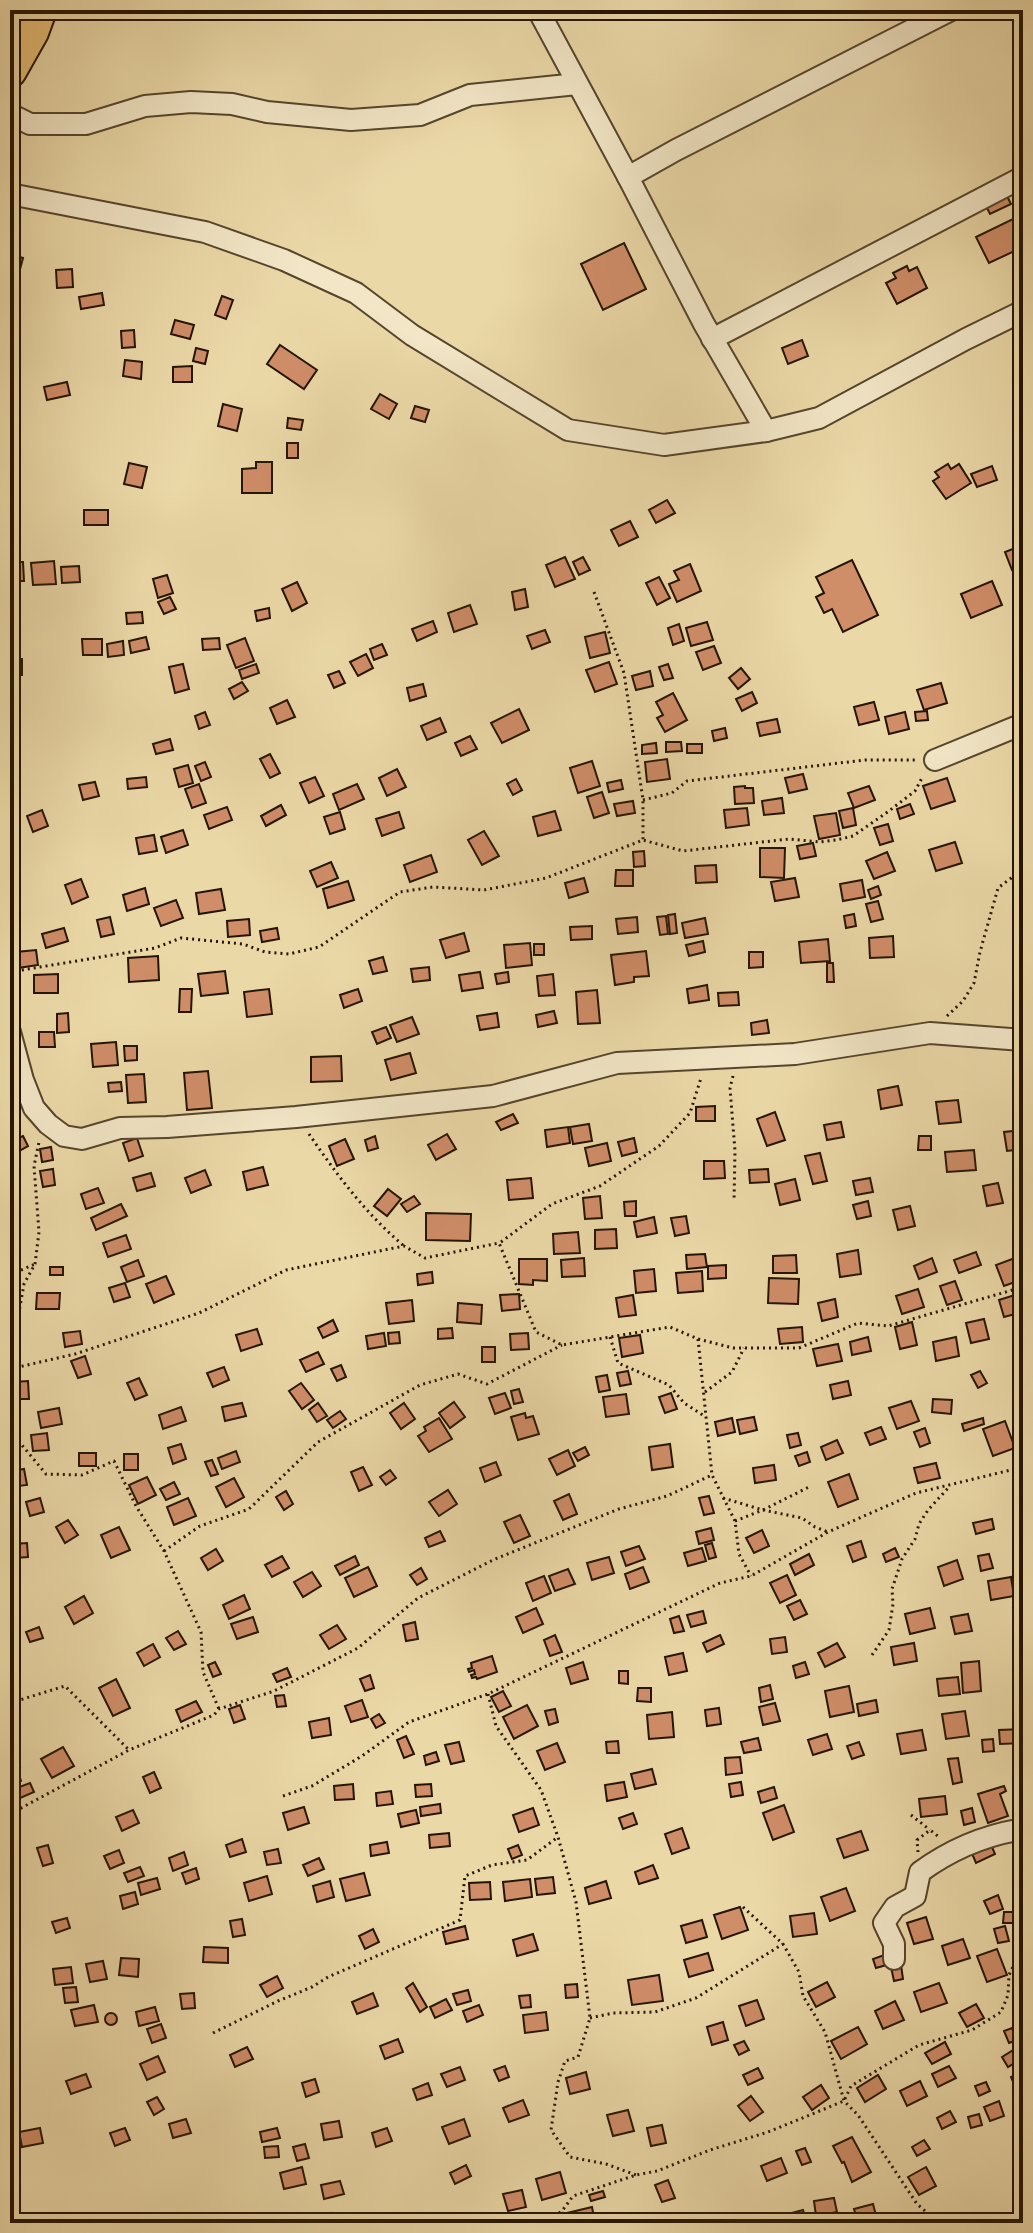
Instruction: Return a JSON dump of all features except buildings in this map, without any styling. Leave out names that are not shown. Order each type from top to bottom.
[{"type":"main road","points":[[10,71],[32,32],[40,10]]},
{"type":"street","points":[[538,10],[712,339],[766,431]]},
{"type":"street","points":[[628,177],[951,10]]},
{"type":"street","points":[[10,114],[30,124],[86,124],[145,106],[191,102],[232,104],[267,112],[351,120],[420,115],[470,95],[577,84]]},
{"type":"street","points":[[712,339],[1023,177]]},
{"type":"street","points":[[10,194],[205,232],[284,260],[356,293],[412,335],[568,430],[664,445],[766,431],[819,418],[1023,311]]},
{"type":"street","points":[[935,760],[1023,724]]},
{"type":"street","points":[[10,1032],[34,1108],[64,1136],[82,1139],[120,1128],[296,1117],[493,1096],[617,1063],[795,1054],[930,1033],[1023,1040]]},
{"type":"street","points":[[894,1959],[894,1944],[884,1923],[895,1907],[915,1896],[920,1872],[945,1854],[984,1838],[1023,1829]]},
{"type":"path","points":[[594,592],[624,673],[643,800],[643,840]]},
{"type":"path","points":[[643,800],[672,793],[687,781],[865,760],[935,760]]},
{"type":"path","points":[[10,972],[155,948],[181,938],[243,944],[265,952],[289,954],[319,947],[400,892],[433,887],[484,890],[546,878],[643,840],[683,851],[789,839],[820,842],[853,836],[915,791],[935,760]]},
{"type":"path","points":[[930,1033],[963,1001],[974,983],[998,888],[1023,869]]},
{"type":"path","points":[[734,1201],[735,1151],[730,1088],[737,1056]]},
{"type":"path","points":[[296,1117],[342,1182],[384,1230],[425,1258],[499,1243],[552,1204],[600,1186],[659,1146],[690,1113],[707,1059]]},
{"type":"path","points":[[10,1362],[24,1284],[35,1264],[39,1232],[34,1166],[42,1131],[48,1124]]},
{"type":"path","points":[[499,1243],[536,1332],[562,1345]]},
{"type":"path","points":[[10,1369],[75,1354],[199,1313],[286,1270],[404,1246]]},
{"type":"path","points":[[10,1275],[35,1264]]},
{"type":"path","points":[[164,1551],[200,1526],[249,1509],[318,1442],[420,1385],[458,1374],[487,1384],[562,1345],[670,1327],[698,1339],[733,1348],[799,1348],[858,1323],[888,1326],[1023,1287]]},
{"type":"path","points":[[610,1337],[618,1363],[669,1385],[684,1403],[706,1417]]},
{"type":"path","points":[[698,1339],[712,1475],[735,1521],[739,1554],[751,1576]]},
{"type":"path","points":[[704,1393],[732,1372],[744,1348]]},
{"type":"path","points":[[10,1382],[16,1438],[46,1474],[82,1475],[114,1461],[136,1506],[164,1551],[201,1632],[203,1672],[219,1709]]},
{"type":"path","points":[[283,1796],[312,1786],[362,1756],[409,1722],[488,1694],[720,1583],[751,1576],[828,1532],[916,1493],[1023,1467]]},
{"type":"path","points":[[10,1814],[129,1750],[214,1715],[219,1709],[274,1691],[358,1648],[418,1598],[493,1560],[619,1509],[667,1496],[712,1475]]},
{"type":"path","points":[[872,1655],[889,1630],[892,1589],[902,1559],[928,1510],[950,1485]]},
{"type":"path","points":[[735,1521],[811,1486]]},
{"type":"path","points":[[723,1498],[802,1518],[828,1532]]},
{"type":"path","points":[[10,1703],[65,1686],[129,1750]]},
{"type":"path","points":[[488,1694],[496,1726],[541,1790],[576,1902],[590,2018],[578,2057],[565,2061],[558,2082],[551,2130],[570,2157],[606,2164],[636,2175]]},
{"type":"path","points":[[911,1815],[930,1830]]},
{"type":"path","points":[[213,2033],[328,1977],[460,1920],[465,1876],[492,1865],[527,1860],[558,1837]]},
{"type":"path","points":[[743,1907],[783,1944],[799,1972],[803,1996],[825,2032],[844,2101],[858,2115],[917,2204],[939,2223]]},
{"type":"path","points":[[590,2018],[613,2013],[655,2012],[696,1998],[783,1944]]},
{"type":"path","points":[[544,2223],[562,2211],[573,2196],[657,2171],[844,2101],[851,2086],[919,2045],[972,2030],[1001,2012],[1008,1995],[1009,1975],[1023,1946]]},
{"type":"path","points":[[561,2223],[562,2211]]},
{"type":"path","points":[[1014,2223],[1023,2213]]}]
